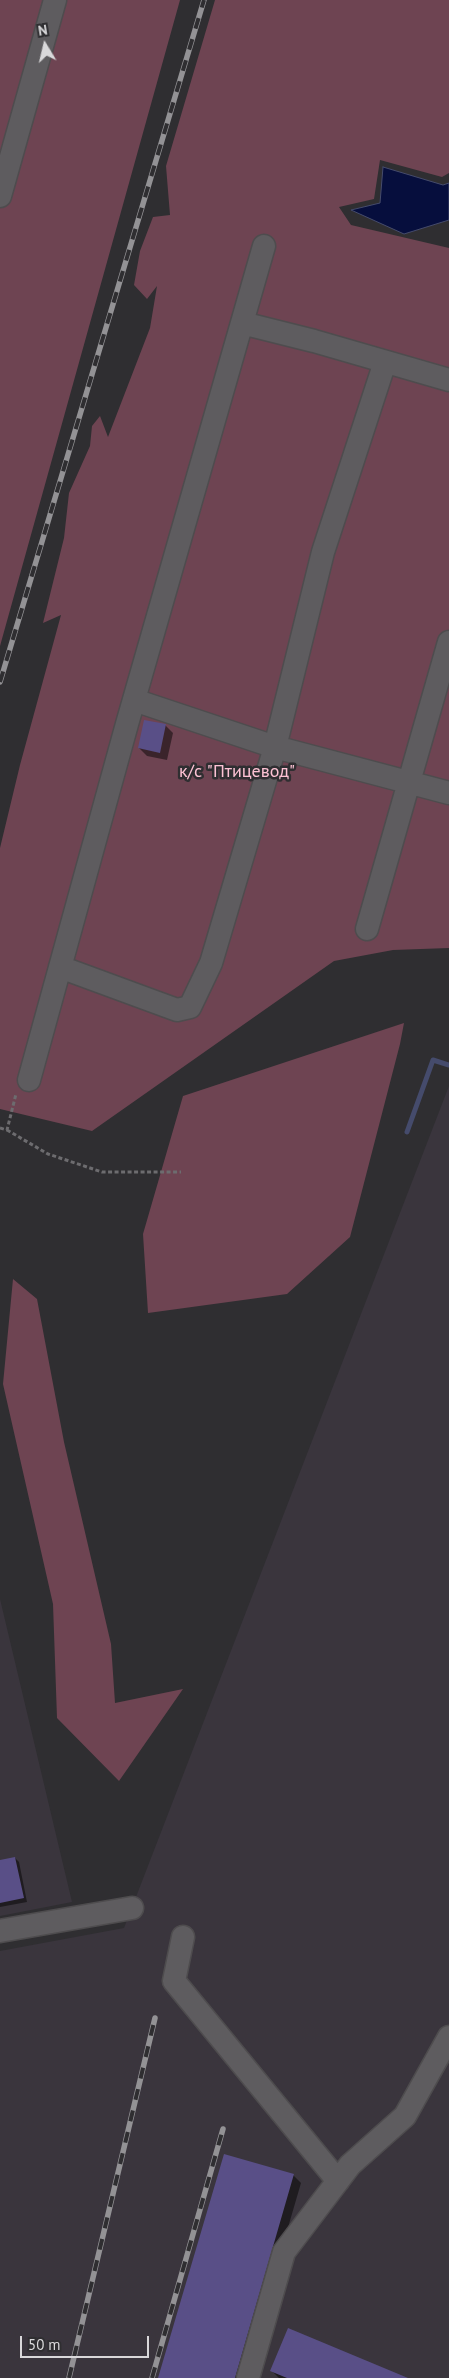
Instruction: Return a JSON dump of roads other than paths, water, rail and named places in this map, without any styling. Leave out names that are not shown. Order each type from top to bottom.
[{"type":"lane","points":[[0,196],[55,0]]},
{"type":"lane","points":[[29,1080],[134,700],[264,246]]},
{"type":"lane","points":[[242,323],[449,380]]},
{"type":"lane","points":[[60,968],[177,1010],[190,1007],[211,962],[275,747],[323,552],[385,362]]},
{"type":"lane","points":[[367,929],[411,782],[449,642]]},
{"type":"lane","points":[[134,700],[275,747],[449,793]]},
{"type":"lane","points":[[0,1931],[132,1908]]},
{"type":"lane","points":[[183,1937],[174,1982],[338,2181]]},
{"type":"lane","points":[[248,2378],[284,2252],[350,2165],[405,2116],[449,2037]]},
{"type":"waterway","points":[[407,1132],[433,1060],[449,1065]]},
{"type":"railway","points":[[0,682],[204,0]]},
{"type":"railway","points":[[69,2378],[155,2018]]},
{"type":"railway","points":[[152,2378],[223,2129]]},
{"type":"park label","name":"к/с \"Птицевод\"","points":[[237,772]]}]
